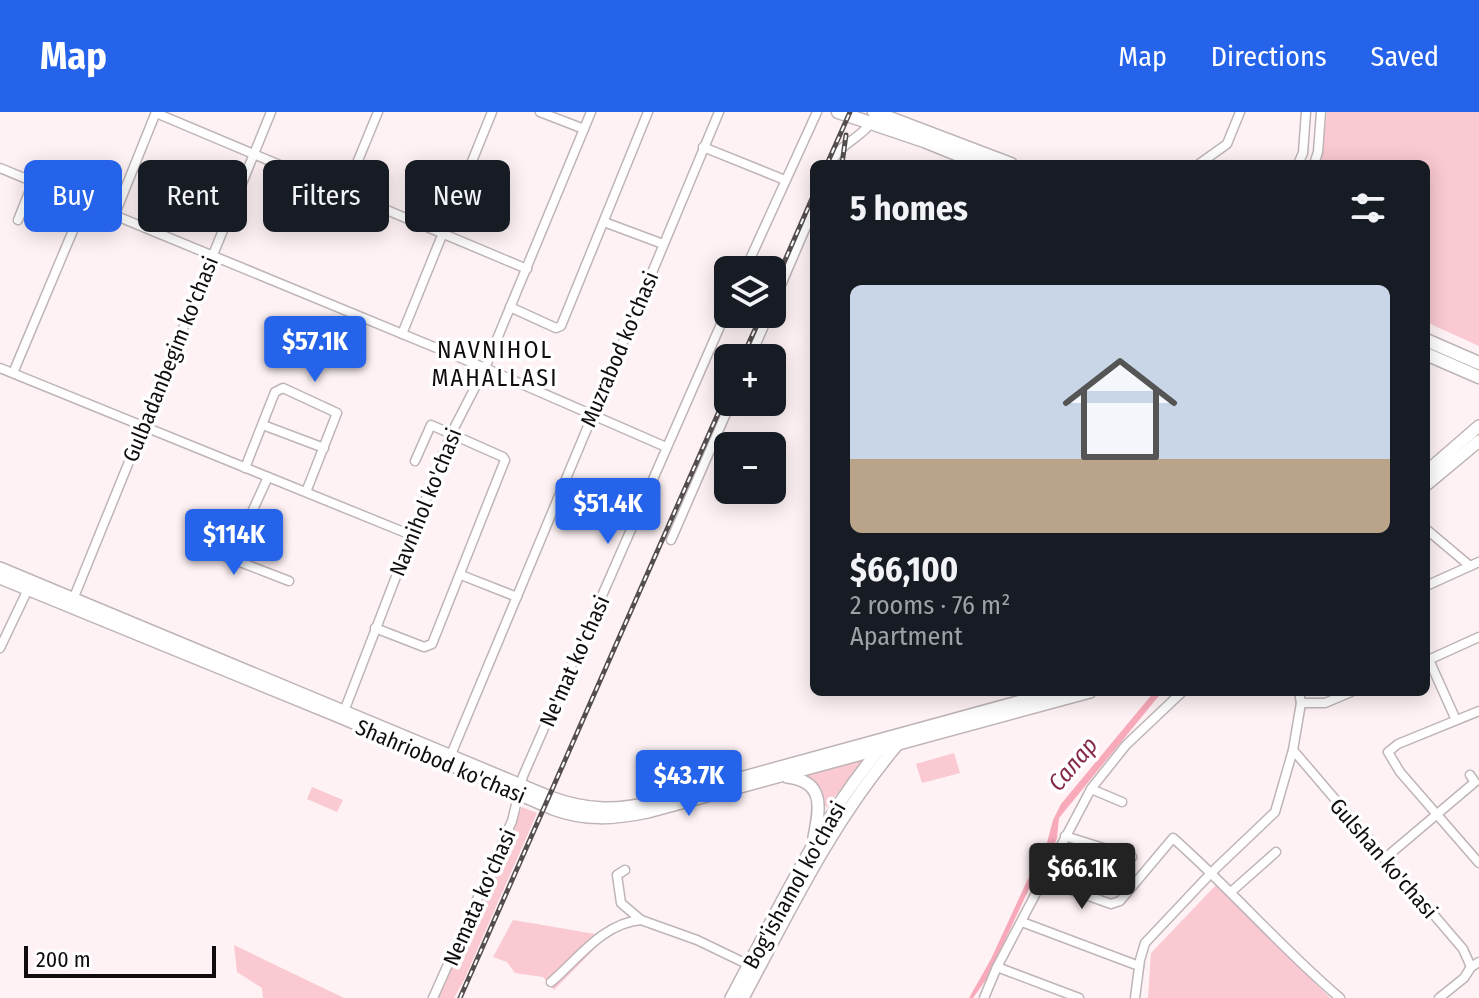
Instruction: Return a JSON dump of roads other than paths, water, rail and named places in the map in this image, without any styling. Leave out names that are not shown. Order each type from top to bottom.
[{"type":"main road","points":[[838,112],[927,130],[1001,160]]},
{"type":"main road","points":[[873,117],[972,160]]},
{"type":"main road","points":[[1430,342],[1479,363]]},
{"type":"main road","points":[[1430,356],[1479,377]]},
{"type":"main road","points":[[1430,469],[1479,426]]},
{"type":"main road","points":[[1430,482],[1479,441]]},
{"type":"main road","name":"Shahriobod ko'chasi","points":[[0,568],[30,585],[520,789],[573,816],[611,818],[648,812],[774,778],[848,753],[879,749],[894,740]]},
{"type":"main road","name":"Shahriobod ko'chasi","points":[[0,578],[30,585]]},
{"type":"main road","points":[[968,720],[1042,696]]},
{"type":"main road","points":[[894,740],[1073,696]]},
{"type":"main road","name":"Shahriobod ko'chasi","points":[[520,789],[576,806],[617,809],[894,740]]},
{"type":"main road","name":"Bog'ishamol ko'chasi","points":[[731,998],[788,903],[894,740]]},
{"type":"main road","name":"Bog'ishamol ko'chasi","points":[[743,998],[813,844],[837,804],[879,749]]},
{"type":"main road","points":[[774,778],[799,779],[815,793],[819,810],[813,844]]},
{"type":"street","points":[[122,197],[156,112],[270,160]]},
{"type":"street","name":"Gulbadanbegim ko'chasi","points":[[72,602],[271,112]]},
{"type":"street","points":[[358,160],[378,112]]},
{"type":"street","points":[[402,334],[492,112]]},
{"type":"street","points":[[540,112],[584,129]]},
{"type":"street","name":"Navnihol ko'chasi","points":[[343,714],[451,434],[485,368],[591,112]]},
{"type":"street","points":[[510,307],[556,328],[561,326],[648,112]]},
{"type":"street","name":"Muzrabod ko'chasi","points":[[449,759],[719,112]]},
{"type":"street","points":[[751,256],[817,112]]},
{"type":"street","points":[[1205,160],[1227,144],[1240,112]]},
{"type":"street","points":[[1300,160],[1306,112]]},
{"type":"street","points":[[1315,160],[1321,112]]},
{"type":"street","points":[[833,160],[838,150],[865,131],[873,117]]},
{"type":"street","points":[[703,147],[785,180]]},
{"type":"street","points":[[0,168],[24,176]]},
{"type":"street","points":[[18,220],[24,205]]},
{"type":"street","points":[[389,211],[527,269]]},
{"type":"street","points":[[122,217],[592,413],[666,447]]},
{"type":"street","points":[[786,273],[810,217]]},
{"type":"street","points":[[604,222],[663,244]]},
{"type":"street","points":[[13,373],[72,232]]},
{"type":"street","name":"Ne'mat ko'chasi","points":[[520,789],[719,328]]},
{"type":"street","points":[[0,368],[411,535]]},
{"type":"street","points":[[245,468],[275,392],[283,388],[337,413],[306,492]]},
{"type":"street","points":[[671,540],[725,416]]},
{"type":"street","points":[[263,425],[324,448]]},
{"type":"street","points":[[375,628],[429,647],[461,575],[505,460],[429,426],[415,461]]},
{"type":"street","points":[[231,558],[268,477]]},
{"type":"street","points":[[1430,532],[1474,564],[1430,584]]},
{"type":"street","points":[[191,543],[289,581]]},
{"type":"street","points":[[461,575],[517,597]]},
{"type":"street","points":[[0,648],[30,585]]},
{"type":"street","points":[[1430,659],[1479,637]]},
{"type":"street","points":[[1430,666],[1456,720]]},
{"type":"street","points":[[984,998],[997,967],[1091,789],[1126,745],[1178,696]]},
{"type":"street","points":[[1135,998],[1145,943],[1212,872],[1275,812],[1293,750],[1300,696]]},
{"type":"street","points":[[1301,703],[1325,703],[1342,696]]},
{"type":"street","points":[[1479,711],[1398,744],[1388,752],[1400,772],[1479,863]]},
{"type":"street","name":"Gulshan ko'chasi","points":[[1293,750],[1475,964]]},
{"type":"street","points":[[1384,859],[1475,782],[1470,775]]},
{"type":"street","name":"Nemata ko'chasi","points":[[433,998],[512,821],[520,789]]},
{"type":"street","points":[[1091,789],[1122,802]]},
{"type":"street","points":[[1065,836],[1132,857]]},
{"type":"street","points":[[1044,880],[1111,904],[1120,901],[1173,838],[1232,891],[1340,998]]},
{"type":"street","points":[[1232,891],[1276,852]]},
{"type":"street","points":[[625,870],[617,875],[621,903],[641,920],[697,940],[749,965]]},
{"type":"street","points":[[551,982],[612,928],[641,920]]},
{"type":"street","points":[[1022,922],[1139,966]]},
{"type":"street","points":[[1439,998],[1464,978],[1475,964]]},
{"type":"street","points":[[997,967],[1079,998]]},
{"type":"railway","points":[[829,160],[850,112]]},
{"type":"railway","points":[[843,160],[846,135]]},
{"type":"railway","points":[[786,258],[810,203]]},
{"type":"railway","points":[[748,344],[756,328]]},
{"type":"railway","points":[[460,998],[717,416]]},
{"type":"district","name":"NAVNIHOL MAHALLASI","points":[[495,364]]},
{"type":"water label","name":"Салар","points":[[1073,764]]}]
